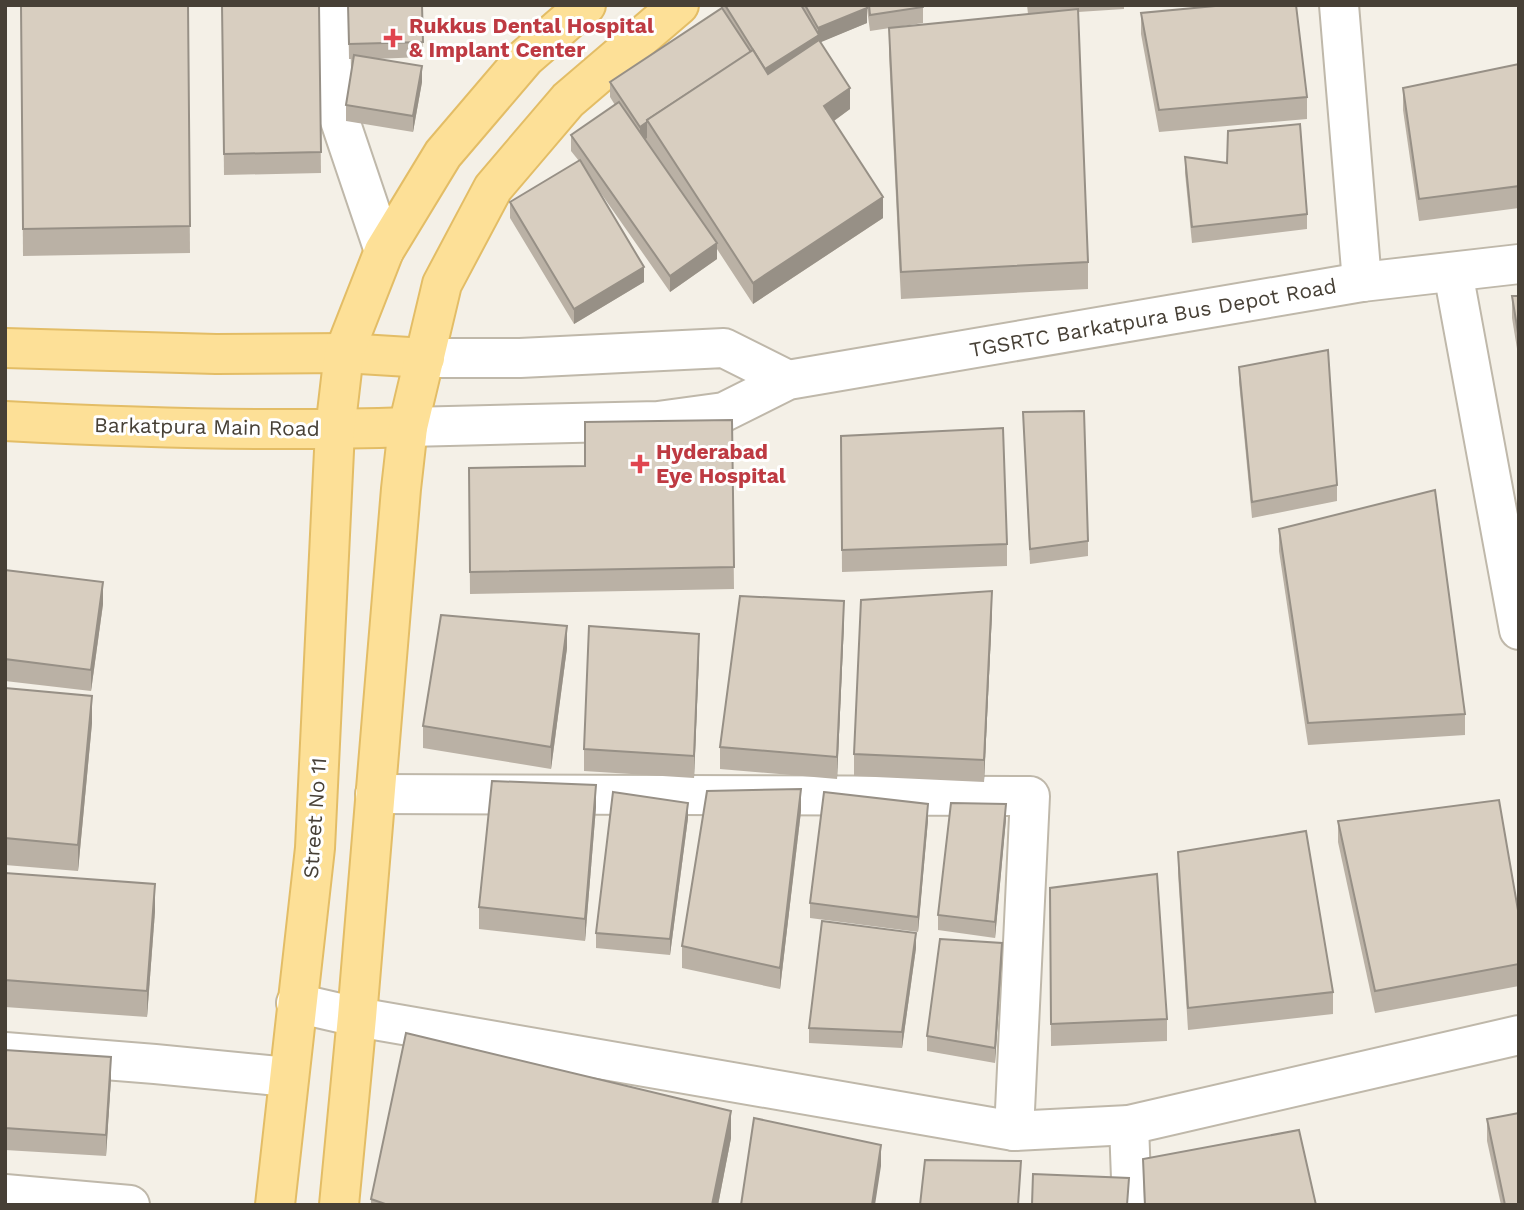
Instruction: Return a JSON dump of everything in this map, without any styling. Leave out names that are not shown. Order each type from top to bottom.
[{"type":"main road","name":"Street No 11","points":[[275,1205],[315,848],[335,430],[344,353],[384,251],[443,154],[525,58],[586,5]]},
{"type":"main road","points":[[339,1205],[408,427],[442,284],[493,188],[568,100],[679,5]]},
{"type":"main road","points":[[5,348],[216,354],[344,353],[425,358]]},
{"type":"main road","name":"Barkatpura Main Road","points":[[5,421],[106,426],[335,430],[408,427]]},
{"type":"street","points":[[330,5],[333,100],[384,251]]},
{"type":"street","points":[[1339,5],[1362,282]]},
{"type":"street","name":"TGSRTC Barkatpura Bus Depot Road","points":[[408,427],[658,421],[724,412],[788,380],[1362,282],[1519,264]]},
{"type":"street","points":[[1453,272],[1519,631]]},
{"type":"street","points":[[425,358],[520,358],[724,348],[788,380]]},
{"type":"street","points":[[375,794],[1030,796],[1014,1131]]},
{"type":"street","points":[[296,1003],[357,1017],[1014,1131],[1129,1125],[1519,1035]]},
{"type":"street","points":[[5,1052],[155,1063],[288,1077]]},
{"type":"street","points":[[1129,1125],[1132,1205]]},
{"type":"street","points":[[5,1194],[130,1205]]},
{"type":"building","points":[[21,5],[188,5],[190,226],[23,229]]},
{"type":"building","points":[[222,5],[319,5],[321,152],[224,154]]},
{"type":"building","points":[[348,5],[422,5],[423,42],[349,44]]},
{"type":"building","points":[[725,5],[801,5],[819,35],[765,69]]},
{"type":"building","points":[[805,5],[867,5],[867,8],[818,28]]},
{"type":"building","points":[[869,5],[923,5],[923,7],[870,15]]},
{"type":"building","points":[[1226,5],[1296,5],[1307,97],[1159,110],[1141,13]]},
{"type":"building","points":[[722,8],[751,52],[640,127],[610,82]]},
{"type":"building","points":[[1078,9],[1088,262],[901,272],[889,28]]},
{"type":"building","points":[[819,40],[850,88],[824,106],[883,197],[753,283],[647,120],[753,50],[768,74]]},
{"type":"building","points":[[354,55],[422,66],[413,116],[346,105]]},
{"type":"building","points":[[1519,64],[1519,186],[1419,199],[1403,88]]},
{"type":"building","points":[[619,102],[717,243],[670,276],[571,135]]},
{"type":"building","points":[[1300,124],[1307,214],[1192,227],[1185,157],[1227,163],[1228,131]]},
{"type":"building","points":[[580,160],[644,267],[574,309],[510,202]]},
{"type":"building","points":[[1512,296],[1519,296],[1519,339]]},
{"type":"building","points":[[1328,350],[1337,485],[1252,502],[1239,367]]},
{"type":"building","points":[[1084,411],[1088,541],[1030,549],[1023,412]]},
{"type":"building","points":[[732,420],[734,567],[470,572],[469,468],[585,466],[585,422]]},
{"type":"building","points":[[1003,428],[1007,544],[842,550],[841,436]]},
{"type":"building","points":[[1435,490],[1465,714],[1308,723],[1279,529]]},
{"type":"building","points":[[5,570],[103,582],[91,670],[5,659]]},
{"type":"building","points":[[992,591],[984,760],[854,754],[861,600]]},
{"type":"building","points":[[740,596],[844,601],[837,757],[720,747]]},
{"type":"building","points":[[441,615],[567,626],[551,747],[423,726]]},
{"type":"building","points":[[589,626],[699,634],[694,756],[584,749]]},
{"type":"building","points":[[5,688],[92,696],[78,845],[5,838]]},
{"type":"building","points":[[492,781],[596,785],[585,919],[479,907]]},
{"type":"building","points":[[801,789],[780,968],[682,946],[707,791]]},
{"type":"building","points":[[613,792],[688,803],[670,939],[596,933]]},
{"type":"building","points":[[824,792],[928,804],[918,917],[810,903]]},
{"type":"building","points":[[1499,800],[1519,916],[1519,964],[1375,991],[1338,821]]},
{"type":"building","points":[[951,803],[1006,804],[995,922],[938,915]]},
{"type":"building","points":[[1306,831],[1333,992],[1188,1008],[1178,852]]},
{"type":"building","points":[[5,873],[155,884],[147,991],[5,980]]},
{"type":"building","points":[[1157,874],[1167,1019],[1051,1024],[1050,888]]},
{"type":"building","points":[[822,921],[916,933],[902,1032],[809,1028]]},
{"type":"building","points":[[940,939],[1002,943],[995,1048],[927,1036]]},
{"type":"building","points":[[406,1033],[731,1111],[712,1205],[388,1205],[371,1199]]},
{"type":"building","points":[[5,1050],[111,1057],[106,1135],[5,1128]]},
{"type":"building","points":[[1519,1113],[1519,1205],[1505,1205],[1487,1119]]},
{"type":"building","points":[[754,1118],[881,1145],[872,1205],[741,1205]]},
{"type":"building","points":[[1299,1130],[1316,1205],[1145,1205],[1143,1159]]},
{"type":"building","points":[[925,1160],[1021,1161],[1018,1205],[920,1205]]},
{"type":"building","points":[[1033,1174],[1129,1178],[1127,1205],[1032,1205]]},
{"type":"place","name":"Rukkus Dental Hospital & Implant Center","points":[[393,38]]},
{"type":"place","name":"Hyderabad Eye Hospital","points":[[640,464]]}]
